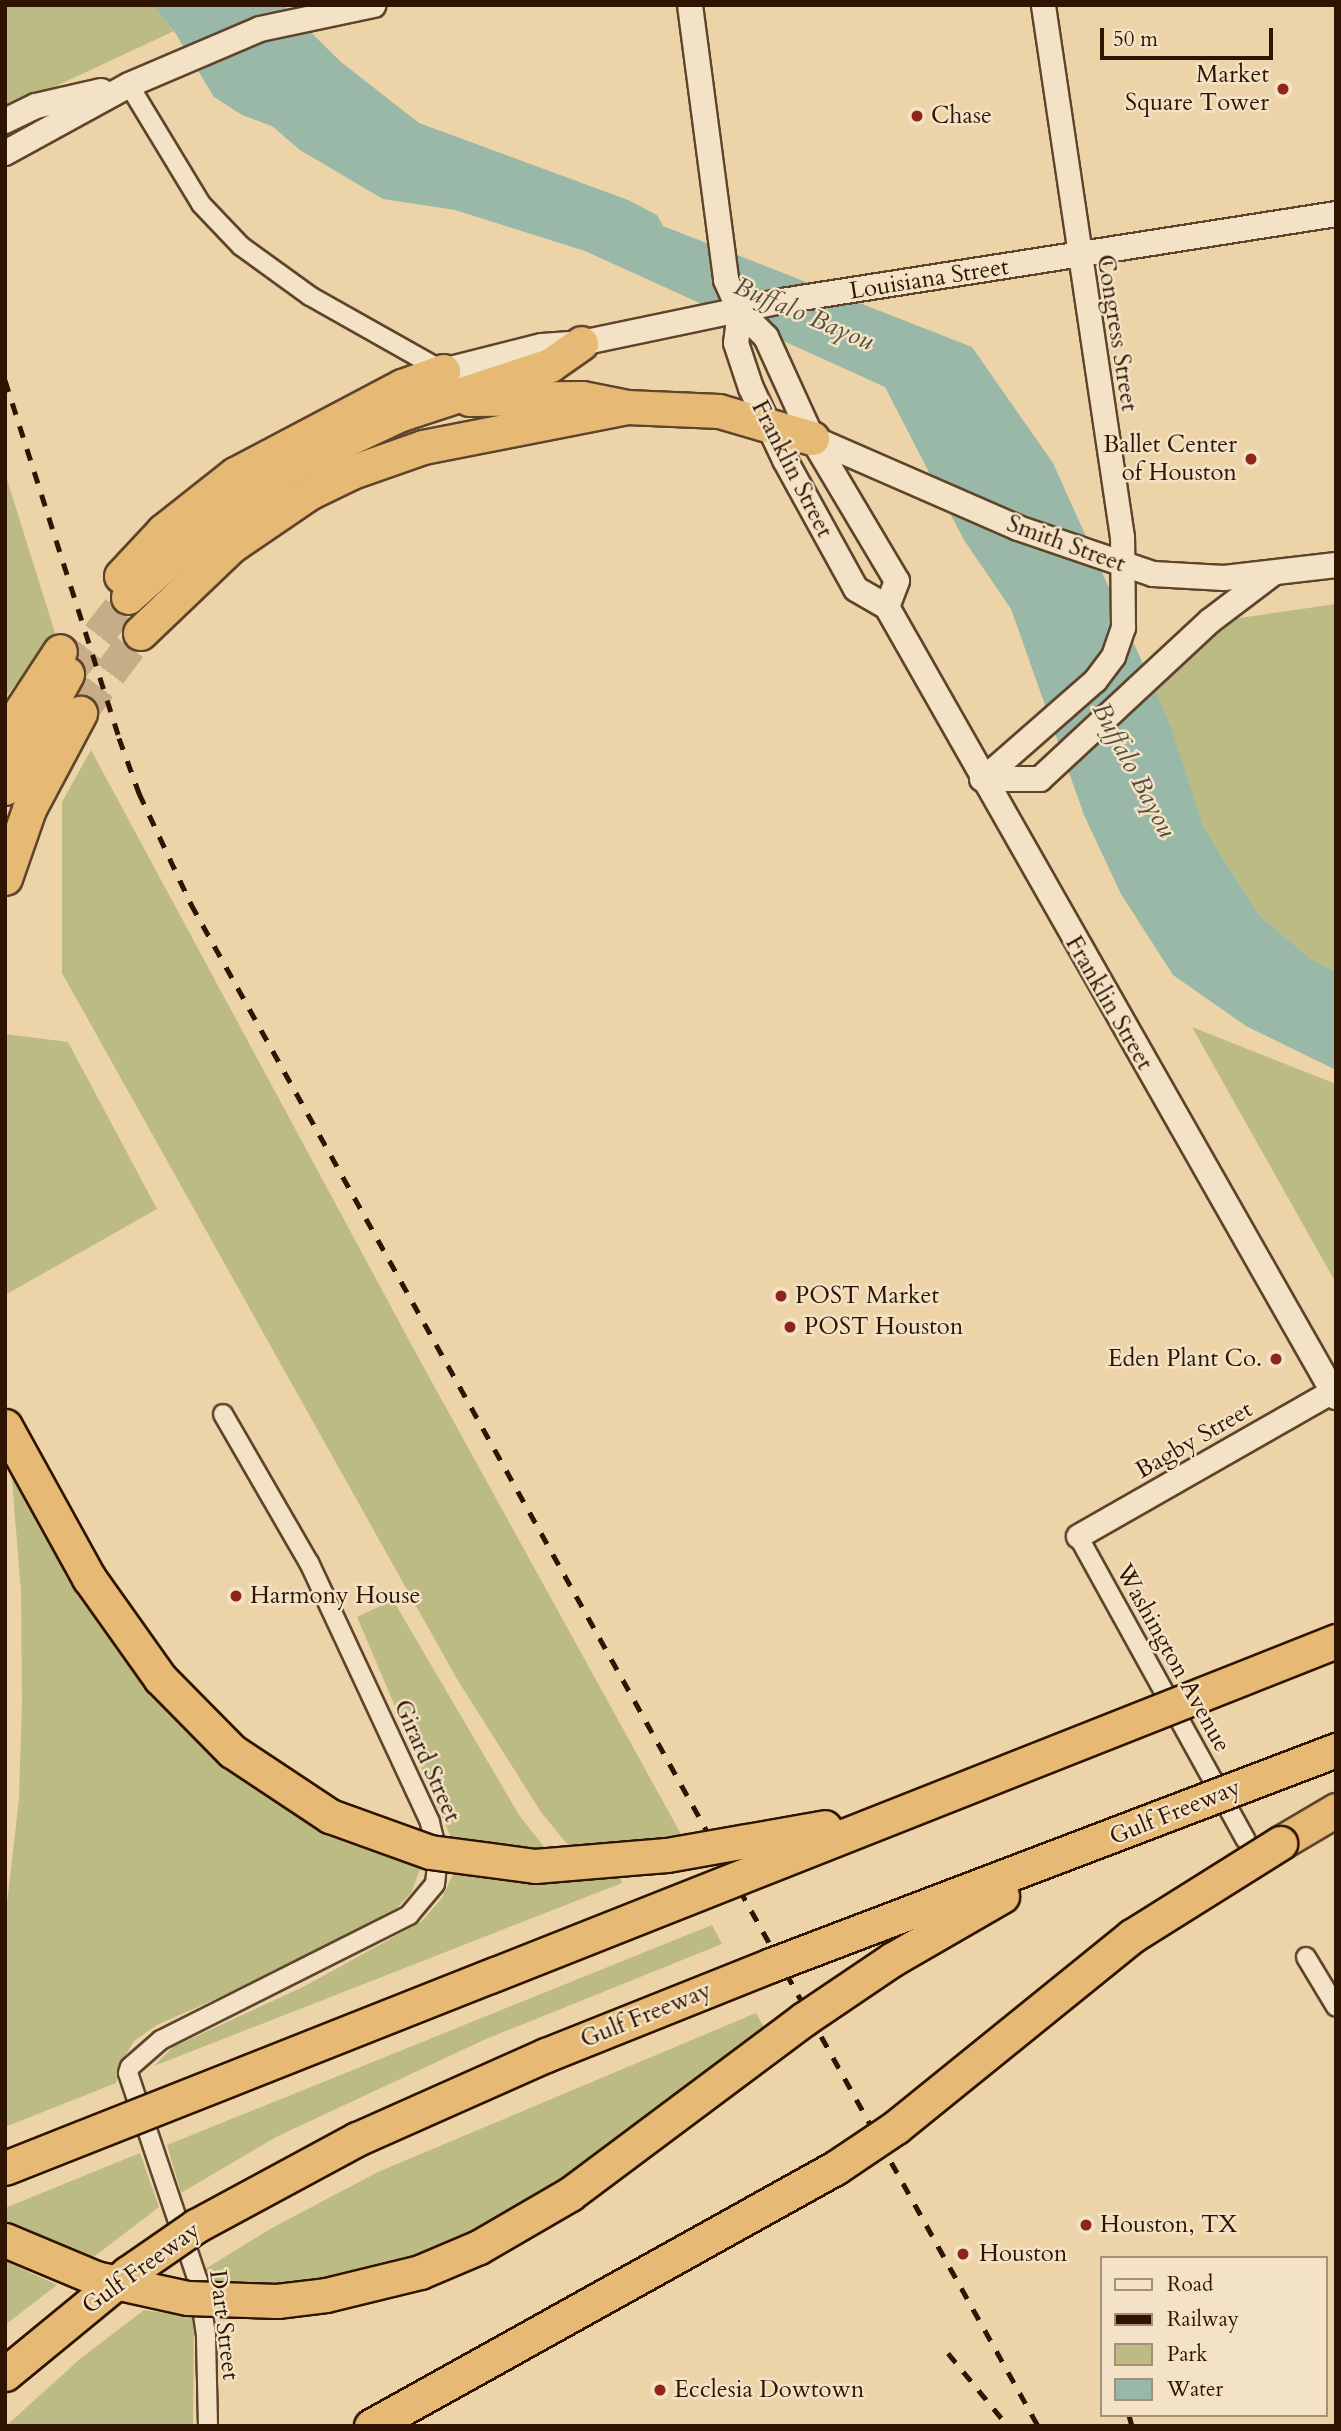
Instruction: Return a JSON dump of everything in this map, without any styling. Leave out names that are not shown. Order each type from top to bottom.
[{"type":"highway","points":[[449,385],[508,365],[550,365],[581,343]]},
{"type":"highway","points":[[124,587],[163,531],[235,474],[402,386],[449,385],[545,401],[582,398],[618,411]]},
{"type":"highway","points":[[140,633],[231,546],[309,493],[352,472],[423,447],[551,421],[618,411],[719,411],[766,422],[812,438]]},
{"type":"highway","points":[[5,735],[64,663],[5,788]]},
{"type":"highway","points":[[5,878],[29,810],[80,713]]},
{"type":"highway","points":[[5,1426],[82,1567],[160,1678],[232,1751],[330,1816],[430,1852],[535,1866],[667,1855],[900,1813]]},
{"type":"highway","points":[[5,2168],[1336,1641]]},
{"type":"highway","name":"Gulf Freeway","points":[[5,2374],[128,2273],[196,2226],[357,2139],[558,2050],[1336,1750]]},
{"type":"highway","points":[[371,2426],[835,2168],[896,2127],[1122,1944],[1334,1810]]},
{"type":"highway","points":[[5,2240],[96,2278],[188,2298],[277,2301],[326,2295],[420,2272],[479,2247],[570,2194],[870,1974],[1082,1849]]},
{"type":"main road","points":[[5,153],[129,85],[260,29],[337,8],[374,5]]},
{"type":"main road","name":"Franklin Street","points":[[690,5],[724,271],[740,311],[766,337],[812,438],[857,510],[897,582],[887,607]]},
{"type":"main road","points":[[5,121],[36,106],[129,85]]},
{"type":"main road","name":"Louisiana Street","points":[[581,343],[740,311],[1336,214]]},
{"type":"main road","name":"Franklin Street","points":[[740,311],[736,342],[766,422],[856,589],[887,607],[982,779],[1335,1392]]},
{"type":"main road","name":"Smith Street","points":[[812,438],[1018,528],[1123,566],[1185,578],[1272,574],[1336,565]]},
{"type":"main road","points":[[982,779],[1044,775],[1210,621],[1272,574]]},
{"type":"street","name":"Congress Street","points":[[982,779],[1095,680],[1113,656],[1123,627],[1123,566],[1117,508],[1043,5]]},
{"type":"street","points":[[129,85],[201,204],[250,254],[449,385]]},
{"type":"street","name":"Bagby Street","points":[[1078,1536],[1335,1392]]},
{"type":"street","name":"Girard Street","points":[[128,2073],[151,2046],[409,1915],[435,1884],[437,1871],[436,1840],[430,1822],[309,1563],[223,1413]]},
{"type":"street","name":"Washington Avenue","points":[[1078,1536],[1246,1840]]},
{"type":"street","points":[[1306,1957],[1336,2007]]},
{"type":"street","name":"Dart Street","points":[[128,2073],[198,2281],[206,2335],[208,2426]]},
{"type":"green space","points":[[5,5],[152,5],[174,31],[5,110]]},
{"type":"green space","points":[[5,473],[56,636],[5,697]]},
{"type":"green space","points":[[1336,604],[1336,972],[1311,959],[1259,915],[1204,828],[1152,683],[1233,619]]},
{"type":"green space","points":[[91,750],[417,1355],[682,1836],[572,1850],[541,1812],[457,1679],[62,973],[62,802]]},
{"type":"green space","points":[[1192,1027],[1336,1084],[1336,1283]]},
{"type":"green space","points":[[5,1034],[68,1042],[157,1209],[5,1295]]},
{"type":"green space","points":[[11,1468],[114,1640],[175,1718],[228,1764],[421,1867],[411,1893],[397,1908],[256,1981],[157,2025],[134,2041],[121,2062],[116,2083],[5,2127],[5,1920],[19,1799],[22,1702],[21,1591]]},
{"type":"green space","points":[[393,1600],[519,1815],[548,1852],[453,1842],[357,1617]]},
{"type":"green space","points":[[454,1872],[619,1874],[622,1883],[154,2066],[173,2047],[305,1986],[421,1922],[442,1898]]},
{"type":"green space","points":[[712,1925],[722,1944],[486,2039],[276,2137],[181,2193],[167,2145]]},
{"type":"green space","points":[[756,2013],[766,2031],[560,2185],[449,2245],[397,2266],[327,2282],[258,2288],[184,2282],[272,2228],[378,2172]]},
{"type":"green space","points":[[140,2153],[159,2207],[87,2262],[5,2223],[5,2208]]},
{"type":"green space","points":[[5,2261],[57,2285],[5,2325]]},
{"type":"green space","points":[[144,2310],[194,2317],[193,2426],[6,2426],[80,2359]]},
{"type":"water","name":"Buffalo Bayou","points":[[152,5],[283,5],[341,62],[419,123],[628,200],[657,215],[663,226],[972,347],[1053,463],[1170,724],[1204,828],[1259,915],[1311,959],[1336,972],[1336,1070],[1246,1026],[1173,975],[1121,894],[1084,815],[1011,609],[964,540],[885,387],[585,251],[455,210],[383,199],[300,150],[272,126],[242,115],[214,97],[174,31]]},
{"type":"tunnel","points":[[67,674],[128,597]]},
{"type":"tunnel","points":[[80,713],[140,633]]},
{"type":"railway","points":[[5,380],[119,738],[139,793],[191,904],[1038,2426]]},
{"type":"railway","points":[[948,2353],[1008,2426]]},
{"type":"railway","points":[[1130,2417],[1132,2426]]},
{"type":"place","name":"Market Square Tower","points":[[1283,89]]},
{"type":"place","name":"Chase","points":[[917,116]]},
{"type":"place","name":"Ballet Center of Houston","points":[[1251,459]]},
{"type":"place","name":"POST Market","points":[[781,1296]]},
{"type":"place","name":"POST Houston","points":[[790,1327]]},
{"type":"place","name":"Eden Plant Co.","points":[[1276,1359]]},
{"type":"place","name":"Harmony House","points":[[236,1596]]},
{"type":"place","name":"Houston, TX","points":[[1086,2225]]},
{"type":"place","name":"Houston","points":[[963,2254]]},
{"type":"place","name":"Ecclesia Dowtown","points":[[660,2390]]}]
